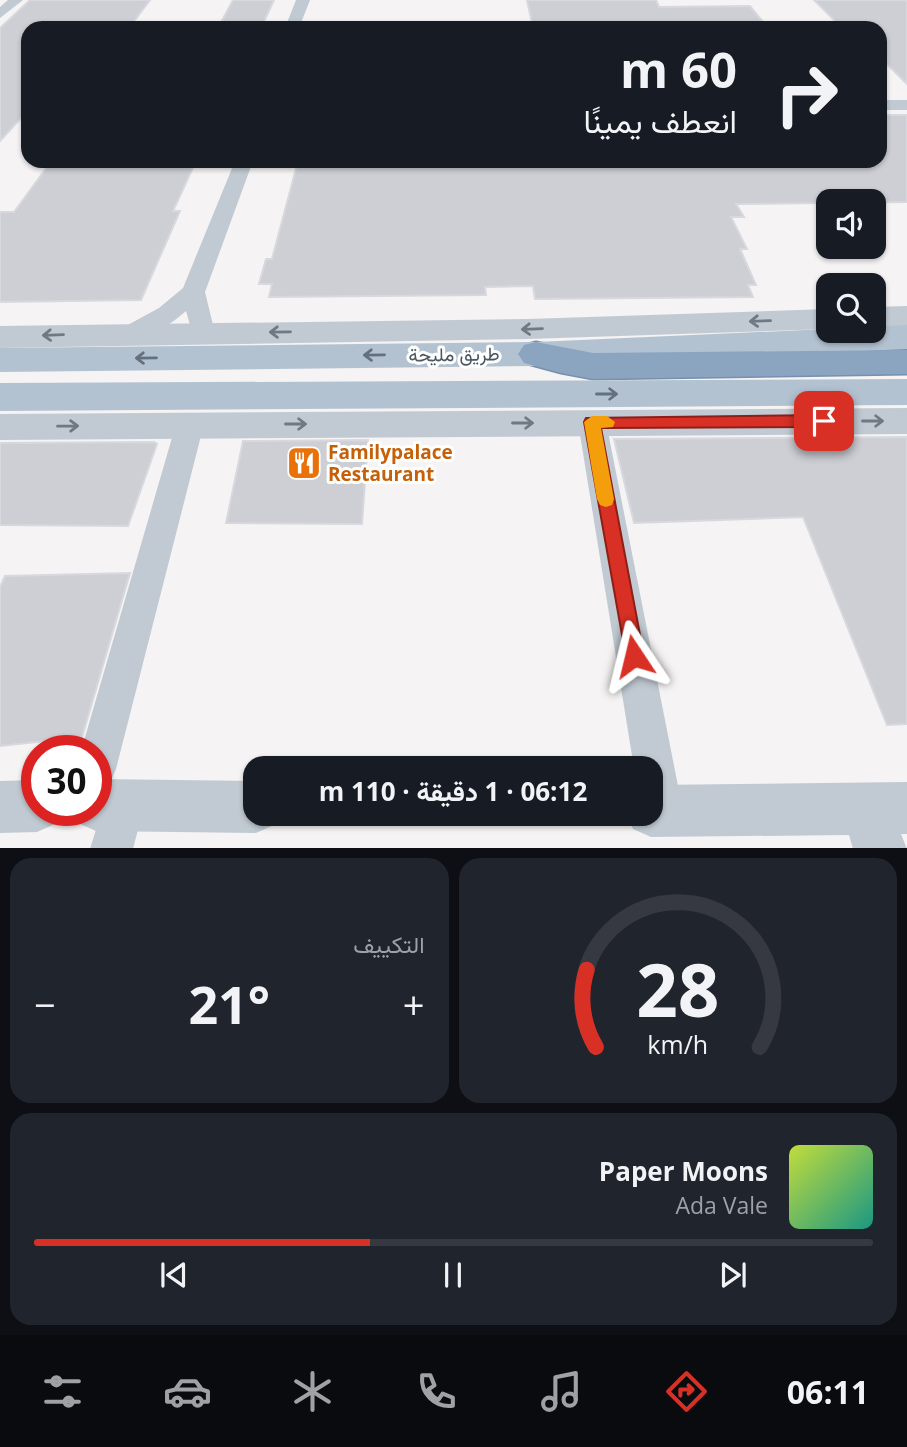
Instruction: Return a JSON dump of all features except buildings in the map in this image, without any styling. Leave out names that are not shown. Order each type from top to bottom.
[{"type":"highway","points":[[536,354],[593,366],[907,362]]},
{"type":"main road","name":"طريق مليحة","points":[[0,360],[536,354],[907,337]]},
{"type":"main road","name":"طريق مليحة","points":[[0,397],[907,392]]},
{"type":"street","points":[[0,14],[16,0]]},
{"type":"street","points":[[295,21],[303,0]]},
{"type":"street","points":[[887,105],[907,105]]},
{"type":"street","points":[[133,333],[167,314],[193,292],[241,168]]},
{"type":"street","points":[[193,292],[203,333]]},
{"type":"street","points":[[886,317],[907,316]]},
{"type":"street","points":[[0,337],[528,329],[816,319]]},
{"type":"street","points":[[0,426],[907,421]]},
{"type":"street","points":[[592,422],[648,756]]},
{"type":"street","points":[[112,780],[190,424]]},
{"type":"street","points":[[0,807],[21,806]]},
{"type":"street","points":[[112,807],[243,807]]},
{"type":"street","points":[[663,811],[884,822]]},
{"type":"slow traffic","points":[[606,499],[592,422],[607,422]]},
{"type":"place","name":"Familypalace Restaurant","points":[[304,463]]},
{"type":"route","points":[[634,656],[592,422],[824,421]]}]
